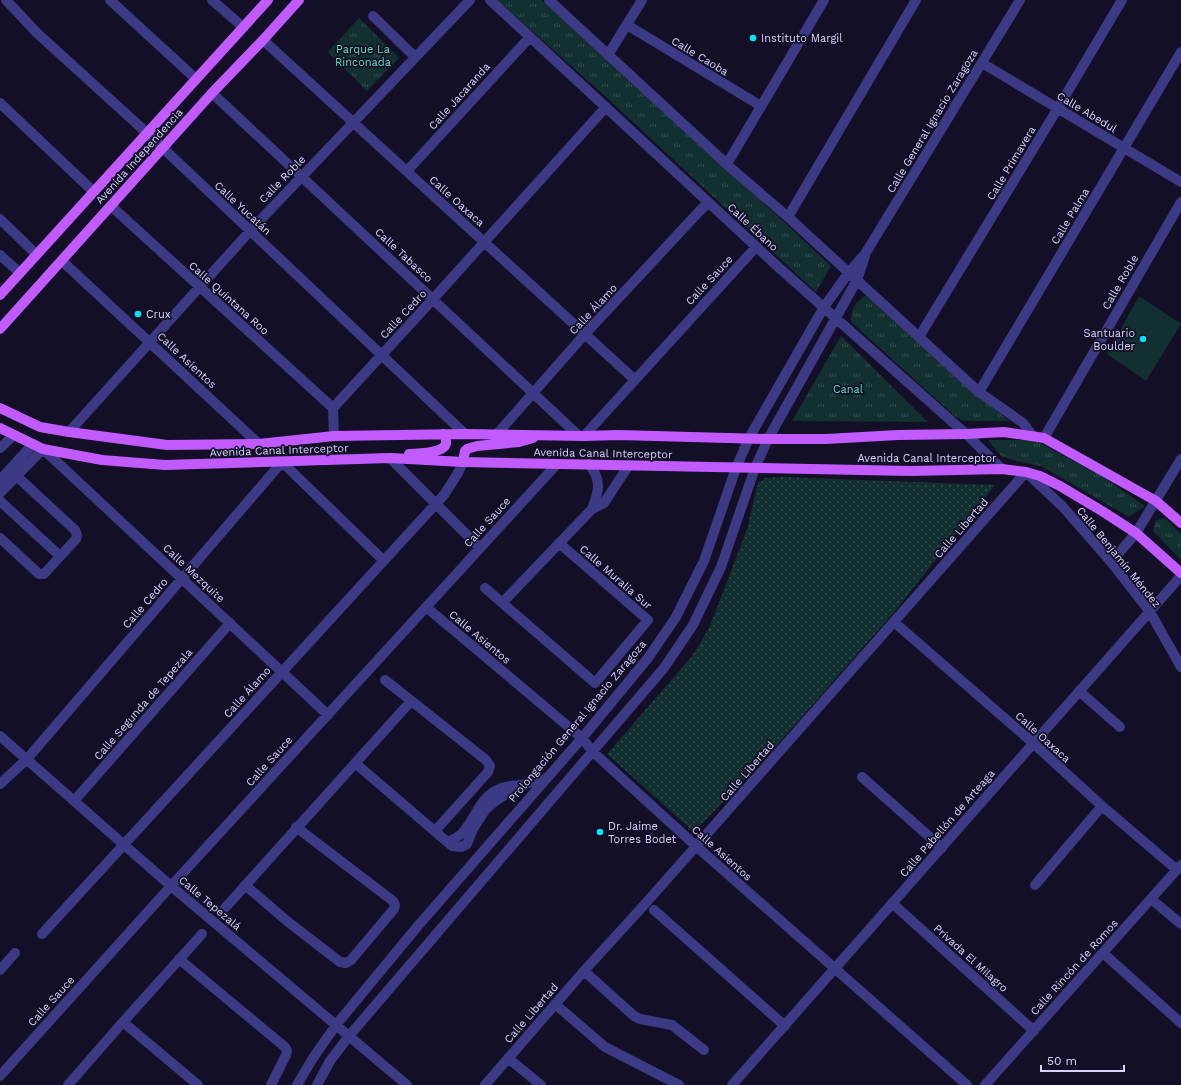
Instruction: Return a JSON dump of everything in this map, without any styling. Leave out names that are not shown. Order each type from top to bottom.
[{"type":"main road","name":"Avenida Independencia","points":[[0,295],[268,0]]},
{"type":"main road","name":"Avenida Independencia","points":[[0,330],[162,148],[299,0]]},
{"type":"main road","name":"Avenida Canal Interceptor","points":[[0,408],[40,427],[168,445],[259,444],[334,436],[443,434],[581,436],[619,435],[749,438],[768,440],[1004,432],[1044,438],[1156,501],[1181,523]]},
{"type":"main road","name":"Avenida Canal Interceptor","points":[[0,428],[43,449],[102,460],[165,465],[390,458],[463,462],[736,468],[912,471],[1002,469],[1026,472],[1040,476],[1060,486],[1136,533],[1181,573]]},
{"type":"main road","points":[[390,458],[442,449],[446,444],[446,438],[443,434]]},
{"type":"main road","points":[[463,462],[465,451],[467,449],[477,446],[519,442],[544,435]]},
{"type":"street","name":"Calle Yucatán","points":[[6,0],[37,33],[147,133],[465,434]]},
{"type":"street","points":[[110,0],[196,79]]},
{"type":"street","points":[[212,0],[243,27]]},
{"type":"street","name":"Calle Roble","points":[[69,432],[301,176],[470,0]]},
{"type":"street","name":"Calle Ébano","points":[[490,0],[756,246],[966,434],[1002,469]]},
{"type":"street","points":[[550,0],[727,164],[788,217],[979,392],[1023,423],[1032,435]]},
{"type":"street","points":[[608,55],[642,0]]},
{"type":"street","points":[[727,164],[824,0]]},
{"type":"street","points":[[788,217],[916,0]]},
{"type":"street","name":"Calle General Ignacio Zaragoza","points":[[848,272],[865,254],[1020,0]]},
{"type":"street","name":"Calle Primavera","points":[[919,337],[1122,0]]},
{"type":"street","points":[[373,16],[415,57]]},
{"type":"street","name":"Calle Caoba","points":[[627,25],[761,106]]},
{"type":"street","name":"Calle Jacaranda","points":[[407,171],[530,37]]},
{"type":"street","name":"Calle Oaxaca","points":[[263,40],[634,379]]},
{"type":"street","name":"Calle Palma","points":[[979,392],[1181,52]]},
{"type":"street","name":"Calle Abedul","points":[[982,63],[1181,182]]},
{"type":"street","name":"Calle Tabasco","points":[[212,93],[581,436]]},
{"type":"street","points":[[0,103],[94,192]]},
{"type":"street","name":"Calle Cedro","points":[[332,408],[433,299],[606,107]]},
{"type":"street","name":"Calle Álamo","points":[[497,434],[585,334],[708,202]]},
{"type":"street","name":"Calle Roble","points":[[1044,438],[1181,202]]},
{"type":"street","name":"Calle Quintana Roo","points":[[110,206],[332,408]]},
{"type":"street","points":[[0,219],[36,254]]},
{"type":"street","name":"Calle Sauce","points":[[581,436],[756,246]]},
{"type":"street","name":"Calle General Ignacio Zaragoza","points":[[857,280],[865,254]]},
{"type":"street","points":[[0,255],[20,273]]},
{"type":"street","name":"Calle Asientos","points":[[62,261],[150,341],[259,444]]},
{"type":"street","name":"Prolongación General Ignacio Zaragoza","points":[[296,1085],[336,1025],[417,927],[582,738],[648,658],[676,617],[704,561],[736,468],[749,438],[824,307],[848,272]]},
{"type":"street","points":[[317,1085],[330,1061],[349,1036],[664,668],[693,625],[721,567],[755,468],[768,440],[857,280]]},
{"type":"street","points":[[332,408],[334,436]]},
{"type":"street","points":[[0,448],[14,435]]},
{"type":"street","points":[[0,493],[6,474],[33,444]]},
{"type":"street","points":[[6,474],[43,449]]},
{"type":"street","name":"Calle Mezquite","points":[[43,449],[328,715]]},
{"type":"street","points":[[390,458],[480,548]]},
{"type":"street","points":[[1111,562],[1136,533],[1181,459]]},
{"type":"street","points":[[282,462],[383,560]]},
{"type":"street","name":"Calle Cedro","points":[[0,784],[27,759],[282,462]]},
{"type":"street","name":"Calle Álamo","points":[[42,934],[435,504],[450,486],[463,462]]},
{"type":"street","name":"Calle Sauce","points":[[0,1076],[171,886],[557,464]]},
{"type":"street","points":[[589,464],[597,477],[598,484],[598,492],[592,509]]},
{"type":"street","points":[[502,603],[592,509],[604,503],[629,465]]},
{"type":"street","name":"Calle Benjamín Méndez","points":[[1026,472],[1063,507],[1111,562],[1150,612],[1181,668]]},
{"type":"street","name":"Calle Libertad","points":[[485,1085],[584,971],[1026,472]]},
{"type":"street","points":[[0,538],[39,574],[42,575],[76,539],[77,535],[75,530],[6,474]]},
{"type":"street","points":[[0,501],[60,556]]},
{"type":"street","name":"Calle Muralia Sur","points":[[485,588],[595,683],[648,620],[559,543]]},
{"type":"street","name":"Calle Pabellón de Arteaga","points":[[732,1085],[1181,576]]},
{"type":"street","name":"Calle Asientos","points":[[426,607],[582,738],[593,752],[696,846],[967,1085]]},
{"type":"street","name":"Calle Oaxaca","points":[[894,622],[1033,743],[1102,806],[1179,868]]},
{"type":"street","name":"Calle Segunda de Tepezala","points":[[74,801],[230,624]]},
{"type":"street","points":[[385,680],[486,760],[490,766],[488,772],[434,831]]},
{"type":"street","points":[[1079,691],[1120,727]]},
{"type":"street","points":[[225,908],[411,700]]},
{"type":"street","name":"Calle Tepezalá","points":[[0,736],[171,886],[407,1085]]},
{"type":"street","points":[[355,763],[448,842],[456,839],[463,833],[480,805],[489,795],[507,785],[519,785],[545,779]]},
{"type":"street","points":[[862,777],[942,848]]},
{"type":"street","points":[[1035,885],[1102,806]]},
{"type":"street","points":[[245,885],[287,921],[340,962],[346,963],[351,960],[394,910],[395,905],[392,901],[296,827]]},
{"type":"street","name":"Calle Rincón de Romos","points":[[985,1085],[1179,868]]},
{"type":"street","points":[[1151,899],[1181,924]]},
{"type":"street","name":"Privada El Milagro","points":[[892,904],[1034,1031]]},
{"type":"street","points":[[654,910],[785,1026]]},
{"type":"street","points":[[68,1085],[202,934]]},
{"type":"street","points":[[0,970],[15,953]]},
{"type":"street","points":[[1103,953],[1181,1023]]},
{"type":"street","points":[[179,959],[285,1047],[287,1051],[286,1055],[271,1085]]},
{"type":"street","points":[[584,971],[634,1016],[640,1019],[672,1025],[704,1050]]},
{"type":"street","points":[[555,1004],[605,1047],[678,1085]]},
{"type":"street","points":[[123,1022],[198,1085]]},
{"type":"street","points":[[508,1058],[541,1085]]},
{"type":"green space","points":[[497,0],[542,0],[722,164],[831,266],[816,292],[606,97]]},
{"type":"green space","name":"Parque La Rinconada","points":[[359,18],[399,58],[367,91],[328,52]]},
{"type":"green space","points":[[866,295],[871,295],[971,391],[1010,421],[964,421],[956,417],[851,322],[854,307],[858,301]]},
{"type":"green space","name":"Santuario Boulder","points":[[1139,296],[1181,324],[1146,381],[1107,354]]},
{"type":"green space","name":"Canal","points":[[841,336],[928,422],[792,421]]},
{"type":"green space","points":[[988,440],[1030,440],[1040,443],[1103,477],[1145,506],[1129,517],[1041,466],[1016,461],[1001,456]]},
{"type":"green space","points":[[783,477],[995,485],[896,610],[770,753],[694,832],[607,754],[693,655],[710,626],[747,529],[758,483],[765,478]]},
{"type":"green space","points":[[1165,518],[1181,534],[1181,560],[1153,531],[1156,520]]},
{"type":"place","name":"Instituto Margil","points":[[753,38]]},
{"type":"place","name":"Crux","points":[[138,314]]},
{"type":"place","name":"Santuario Boulder","points":[[1143,339]]},
{"type":"place","name":"Dr. Jaime Torres Bodet","points":[[600,832]]}]
